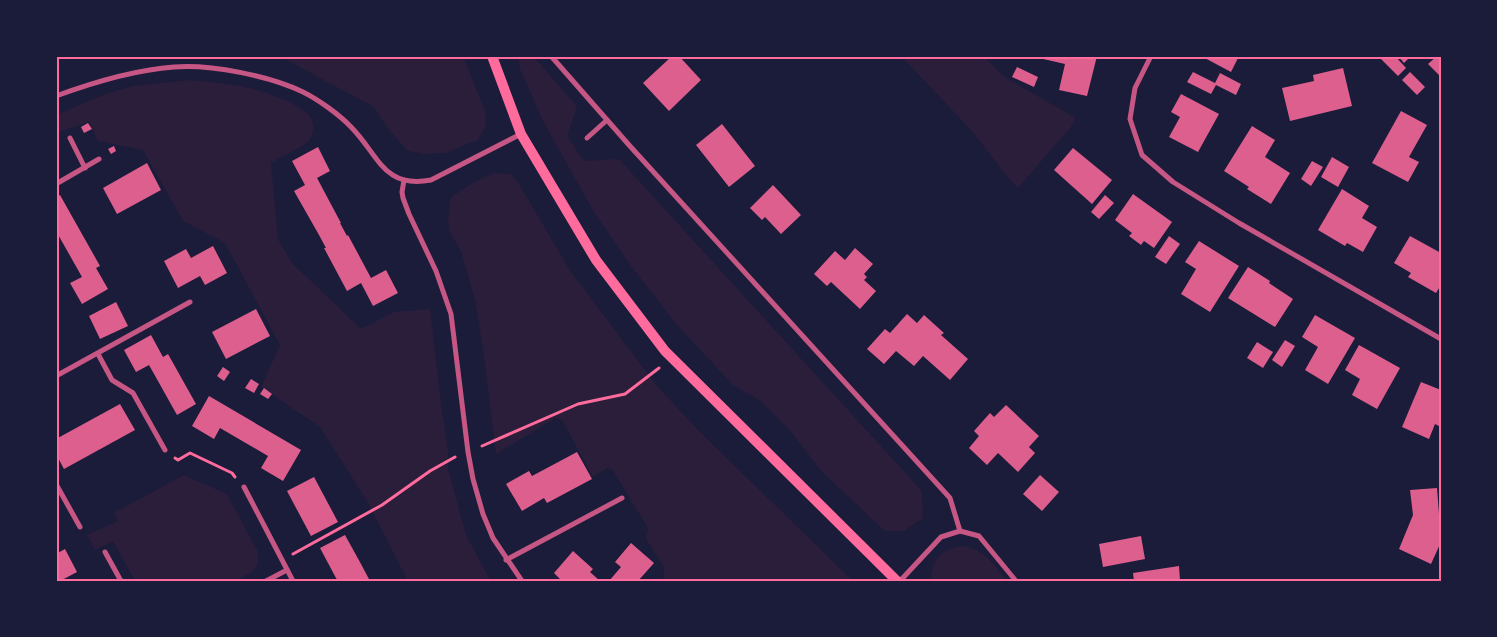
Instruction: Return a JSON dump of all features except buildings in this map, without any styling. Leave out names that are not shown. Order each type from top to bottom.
[{"type":"main road","points":[[492,56],[522,134],[596,260],[665,351],[899,581]]},
{"type":"street","points":[[550,56],[950,498],[960,531]]},
{"type":"street","points":[[1152,56],[1135,88],[1130,119],[1142,155],[1173,182],[1441,339]]},
{"type":"street","points":[[56,96],[82,86],[112,78],[175,67],[202,68],[252,75],[304,92],[351,127],[392,176],[417,183],[431,180],[522,134]]},
{"type":"street","points":[[587,138],[608,120]]},
{"type":"street","points":[[70,138],[85,168]]},
{"type":"street","points":[[56,184],[99,159]]},
{"type":"street","points":[[404,180],[402,192],[408,214],[436,271],[451,314],[468,452],[483,514],[493,538],[506,560],[522,581]]},
{"type":"street","points":[[56,376],[190,302]]},
{"type":"street","points":[[98,354],[112,380],[133,392],[165,450]]},
{"type":"street","points":[[56,484],[80,527]]},
{"type":"street","points":[[244,487],[292,581]]},
{"type":"street","points":[[506,560],[622,498]]},
{"type":"street","points":[[899,581],[941,537],[960,531],[979,536],[1016,581]]},
{"type":"street","points":[[105,552],[121,581]]},
{"type":"street","points":[[266,581],[287,570]]},
{"type":"path","points":[[282,560],[382,505],[430,471],[468,452],[578,404],[625,394],[642,382]]},
{"type":"path","points":[[165,450],[178,460],[190,453],[232,473],[244,487]]},
{"type":"shaded area","points":[[267,56],[463,56],[485,111],[486,126],[478,140],[445,153],[424,154],[408,151],[389,130],[372,106],[287,60]]},
{"type":"shaded area","points":[[518,56],[533,56],[577,106],[567,136],[584,161],[619,159],[922,491],[923,518],[904,531],[885,531],[822,472],[788,428],[759,400],[733,385],[677,325],[631,266],[594,212],[544,123],[520,69]]},
{"type":"shaded area","points":[[901,56],[983,56],[1006,78],[1076,118],[1071,127],[1018,188],[971,130]]},
{"type":"shaded area","points":[[189,80],[228,84],[265,92],[297,106],[310,117],[313,129],[312,136],[308,142],[271,163],[278,239],[292,263],[361,329],[394,312],[430,309],[448,450],[448,468],[466,535],[492,581],[408,581],[367,501],[320,427],[261,387],[280,345],[225,243],[183,221],[143,150],[98,141],[89,122],[56,133],[56,115],[105,94],[133,86]]},
{"type":"shaded area","points":[[494,173],[511,174],[518,182],[569,269],[657,386],[700,432],[853,581],[663,581],[664,567],[646,539],[648,528],[612,469],[607,468],[593,477],[562,420],[556,418],[496,454],[475,300],[461,251],[450,233],[448,218],[451,197],[476,181]]},
{"type":"shaded area","points":[[184,475],[227,494],[258,552],[258,563],[252,572],[235,581],[135,581],[113,541],[95,550],[87,535],[118,521],[114,513]]},
{"type":"shaded area","points":[[965,546],[984,555],[1007,581],[931,581],[936,560],[940,555],[950,549]]}]
